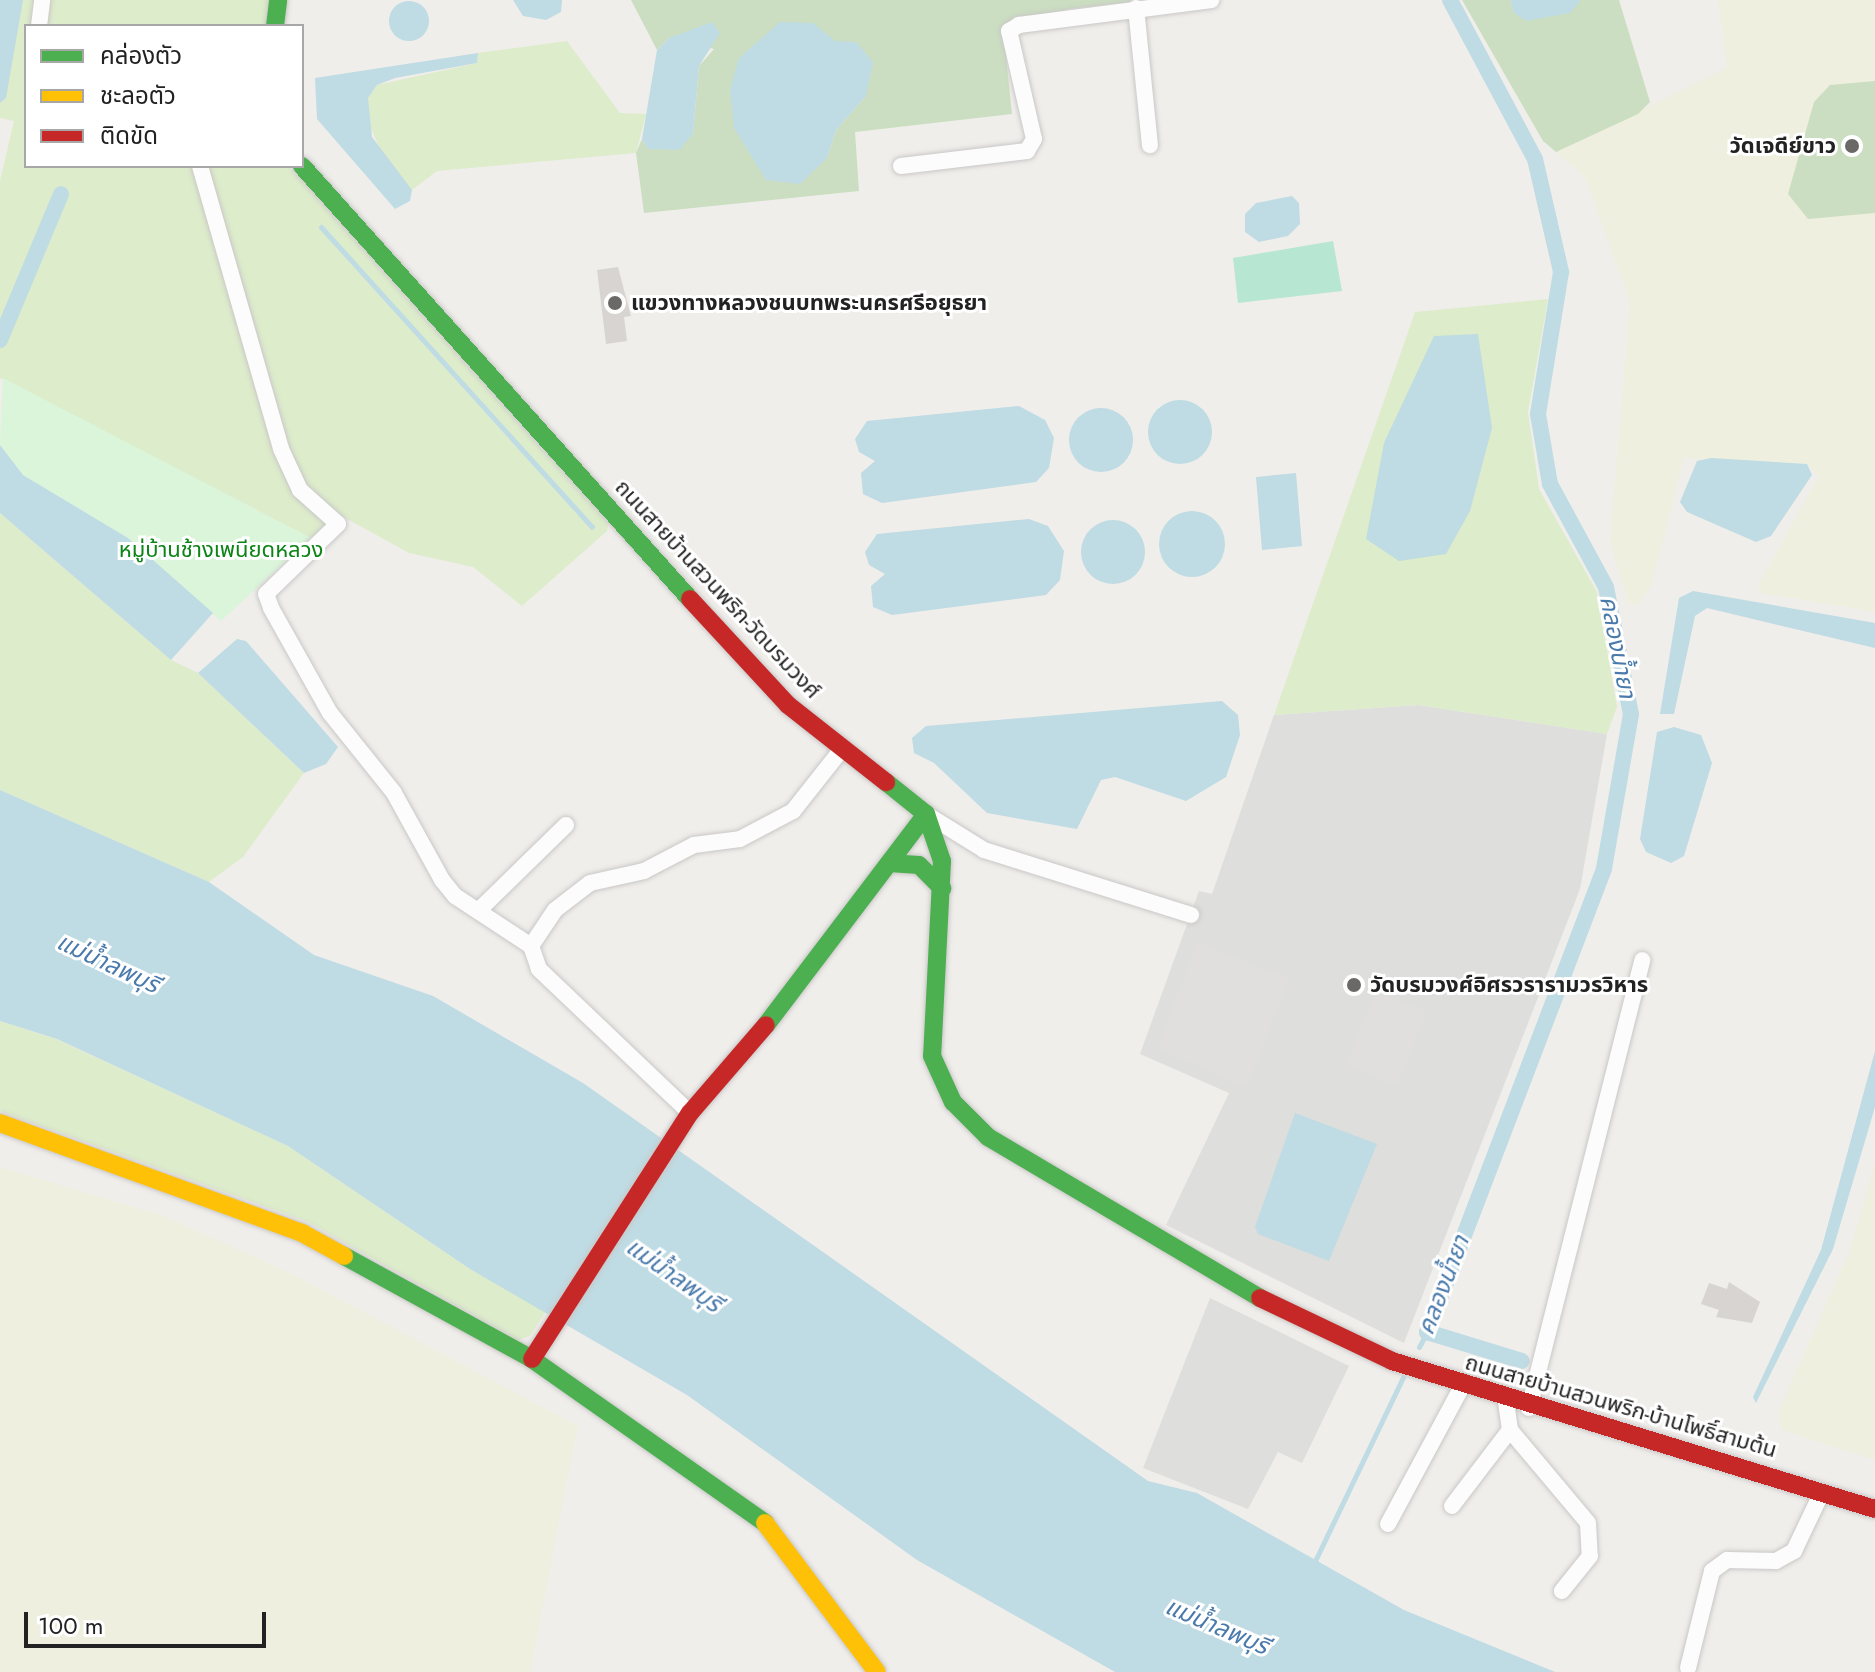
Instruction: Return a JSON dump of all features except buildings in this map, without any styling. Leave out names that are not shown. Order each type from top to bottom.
[{"type":"street","points":[[39,24],[42,0]]},
{"type":"street","points":[[275,24],[278,0]]},
{"type":"street","points":[[901,166],[1027,151],[1034,139],[1009,31],[1136,8],[1211,0]]},
{"type":"street","points":[[1136,8],[1150,145]]},
{"type":"street","points":[[201,168],[281,449],[300,490],[338,524],[266,594],[271,608],[330,713],[394,793],[442,880],[478,911],[531,946],[539,969],[686,1119]]},
{"type":"street","name":"ถนนสายบ้านสวนพริก-วัดบรมวงศ์","points":[[304,168],[745,660],[842,749],[926,814],[984,850],[1191,915]]},
{"type":"street","points":[[531,946],[555,910],[590,883],[644,871],[694,845],[740,839],[793,811],[842,749]]},
{"type":"street","points":[[532,1359],[686,1119],[794,992],[926,814]]},
{"type":"street","name":"ถนนสายบ้านสวนพริก-บ้านโพธิ์สามต้น","points":[[926,814],[937,835],[942,888],[929,1020],[932,1056],[953,1102],[988,1137],[1225,1281],[1392,1361],[1506,1401],[1704,1452],[1875,1509]]},
{"type":"street","points":[[478,911],[566,825]]},
{"type":"street","points":[[889,863],[919,865],[942,888]]},
{"type":"street","points":[[1529,1408],[1642,960]]},
{"type":"street","points":[[0,1123],[302,1233],[532,1359],[736,1497],[777,1533],[877,1672]]},
{"type":"street","points":[[1388,1524],[1463,1385]]},
{"type":"street","points":[[1506,1401],[1510,1430],[1588,1523],[1590,1556],[1562,1591]]},
{"type":"street","points":[[1452,1506],[1510,1430]]},
{"type":"street","points":[[1688,1668],[1712,1571],[1727,1560],[1776,1561],[1794,1551],[1822,1492]]},
{"type":"shaded area","name":"วัดบรมวงศ์อิศรวรารามวรวิหาร","points":[[1418,705],[1607,734],[1580,889],[1404,1343],[1166,1225],[1229,1093],[1140,1054],[1199,891],[1212,894],[1274,715]]},
{"type":"shaded area","points":[[1197,942],[1289,979],[1247,1087],[1158,1049]]},
{"type":"shaded area","points":[[1376,991],[1427,1012],[1397,1086],[1346,1065]]},
{"type":"shaded area","points":[[1210,1298],[1349,1366],[1302,1463],[1278,1452],[1248,1509],[1143,1468]]},
{"type":"green space","points":[[0,0],[270,0],[267,24],[24,24],[24,168],[290,168],[608,523],[607,531],[522,606],[473,567],[409,553],[340,515],[311,538],[0,378],[0,181],[14,121],[0,118]]},
{"type":"green space","points":[[631,0],[1150,0],[1069,9],[1003,27],[1012,114],[855,132],[859,191],[644,213],[636,153],[642,139],[648,149],[693,134],[699,66],[714,49],[669,38],[657,50]],"holes":[[[835,41],[866,96],[836,130],[827,158]]]},
{"type":"green space","points":[[1462,0],[1510,0],[1514,13],[1580,0],[1619,0],[1650,102],[1638,114],[1556,152],[1543,141]]},
{"type":"green space","points":[[1718,0],[1875,0],[1875,612],[1761,593],[1758,585],[1819,476],[1806,464],[1684,458],[1651,587],[1637,605],[1627,602],[1610,540],[1630,302],[1585,177],[1556,152],[1727,68]]},
{"type":"green space","points":[[567,41],[620,113],[646,114],[636,153],[437,171],[412,190],[386,163],[367,119],[368,98],[377,85],[477,63],[478,53]]},
{"type":"green space","points":[[1875,81],[1875,213],[1808,219],[1788,194],[1814,102],[1830,85]]},
{"type":"green space","points":[[1333,241],[1342,291],[1238,303],[1233,258]]},
{"type":"green space","points":[[1548,299],[1528,412],[1539,489],[1597,592],[1617,707],[1607,734],[1418,705],[1274,715],[1415,312]]},
{"type":"green space","name":"หมู่บ้านช้างเพนียดหลวง","points":[[3,378],[311,538],[221,621],[128,538],[23,475],[0,445]]},
{"type":"green space","points":[[0,513],[171,660],[198,673],[304,773],[243,857],[209,882],[0,790]]},
{"type":"green space","points":[[0,1021],[56,1039],[288,1146],[470,1269],[546,1311],[530,1336],[518,1340],[308,1222],[0,1111]]},
{"type":"green space","points":[[1875,1162],[1875,1460],[1782,1430],[1778,1412],[1850,1250]]},
{"type":"green space","points":[[0,1167],[164,1216],[292,1274],[578,1426],[530,1672],[0,1672]]},
{"type":"water","points":[[0,0],[23,0],[6,98],[0,103]]},
{"type":"water","points":[[513,0],[562,0],[561,12],[546,20],[523,16]]},
{"type":"water","points":[[1510,0],[1580,1],[1570,13],[1526,21],[1514,13]]},
{"type":"water","points":[[409,1],[423,7],[429,21],[423,35],[409,41],[395,35],[389,21],[395,7]]},
{"type":"water","points":[[712,22],[720,33],[699,66],[693,134],[679,150],[648,149],[642,139],[657,50],[669,38]]},
{"type":"water","points":[[780,22],[813,23],[835,41],[856,42],[873,62],[866,96],[836,130],[827,158],[800,184],[766,180],[734,128],[730,89],[739,58]]},
{"type":"water","points":[[478,53],[477,63],[395,78],[377,85],[368,98],[372,137],[412,190],[410,201],[395,209],[317,119],[315,78]]},
{"type":"water","points":[[1292,196],[1299,203],[1300,224],[1288,236],[1259,242],[1245,232],[1245,214],[1256,203]]},
{"type":"water","points":[[1478,334],[1492,428],[1470,511],[1446,554],[1399,561],[1366,539],[1384,443],[1434,336]]},
{"type":"water","points":[[1174,400],[1186,400],[1203,409],[1210,420],[1210,444],[1203,455],[1186,464],[1174,464],[1162,459],[1153,450],[1148,438],[1148,426],[1153,414],[1162,405]]},
{"type":"water","points":[[1019,406],[1045,420],[1054,438],[1049,468],[1036,482],[882,503],[863,494],[861,473],[875,461],[859,452],[855,439],[867,421]]},
{"type":"water","points":[[1095,408],[1107,408],[1124,417],[1131,428],[1131,452],[1124,463],[1107,472],[1095,472],[1083,467],[1074,458],[1069,446],[1069,434],[1074,422],[1083,413]]},
{"type":"water","points":[[0,445],[23,475],[128,538],[213,613],[171,660],[0,513]]},
{"type":"water","points":[[1711,458],[1807,464],[1812,475],[1771,536],[1756,542],[1687,512],[1680,502],[1697,461]]},
{"type":"water","points":[[1296,473],[1302,546],[1262,550],[1256,477]]},
{"type":"water","points":[[1192,511],[1215,521],[1225,544],[1215,567],[1192,577],[1169,567],[1159,544],[1169,521]]},
{"type":"water","points":[[1029,519],[1048,526],[1064,551],[1060,580],[1046,595],[892,615],[873,607],[871,586],[885,574],[869,565],[865,552],[877,534]]},
{"type":"water","points":[[1107,520],[1119,520],[1136,529],[1143,540],[1143,564],[1136,575],[1119,584],[1107,584],[1095,579],[1086,570],[1081,558],[1081,546],[1086,534],[1095,525]]},
{"type":"water","points":[[1693,591],[1875,623],[1875,648],[1707,608],[1695,616],[1674,714],[1660,714],[1679,598]]},
{"type":"water","points":[[237,639],[246,641],[338,747],[326,764],[304,773],[198,673]]},
{"type":"water","points":[[1222,701],[1238,715],[1240,735],[1226,777],[1186,801],[1115,777],[1101,780],[1077,829],[987,813],[934,763],[914,753],[912,738],[926,726]]},
{"type":"water","points":[[1674,727],[1701,735],[1712,763],[1684,856],[1671,863],[1646,852],[1640,839],[1657,732]]},
{"type":"water","name":"แม่น้ำลพบุรี","points":[[0,790],[209,882],[314,955],[433,996],[583,1083],[1148,1481],[1197,1493],[1404,1610],[1555,1672],[1115,1672],[917,1560],[687,1395],[470,1269],[288,1146],[57,1039],[0,1021]]},
{"type":"water","points":[[1875,1051],[1875,1107],[1833,1249],[1756,1403],[1753,1397],[1821,1250]]},
{"type":"water","points":[[1295,1113],[1377,1144],[1329,1261],[1258,1234],[1255,1227]]},
{"type":"waterway","name":"คลองน้ำยา","points":[[1450,0],[1535,159],[1561,272],[1538,414],[1550,484],[1606,587],[1631,714],[1604,869],[1427,1332],[1522,1361]]},
{"type":"waterway","points":[[0,340],[61,194]]},
{"type":"waterway","points":[[321,227],[592,527]]},
{"type":"waterway","name":"คลองน้ำยา","points":[[1419,1347],[1427,1332]]},
{"type":"waterway","name":"คลองน้ำยา","points":[[1314,1563],[1403,1377]]},
{"type":"traffic: fast","points":[[275,24],[278,0]]},
{"type":"traffic: fast","points":[[304,168],[690,599]]},
{"type":"traffic: fast","points":[[886,782],[926,814],[942,861],[932,1056],[953,1102],[988,1137],[1260,1298]]},
{"type":"traffic: fast","points":[[766,1025],[926,814]]},
{"type":"traffic: fast","points":[[889,863],[919,865],[942,888]]},
{"type":"traffic: fast","points":[[344,1256],[532,1359],[765,1523]]},
{"type":"traffic: slow","points":[[0,1123],[302,1233],[344,1256]]},
{"type":"traffic: slow","points":[[765,1523],[877,1672]]},
{"type":"traffic: jam","points":[[690,599],[788,705],[886,782]]},
{"type":"traffic: jam","points":[[532,1359],[690,1113],[766,1025]]},
{"type":"traffic: jam","points":[[1260,1298],[1392,1361],[1875,1509]]},
{"type":"place","name":"วัดเจดีย์ขาว","points":[[1852,146]]},
{"type":"place","name":"แขวงทางหลวงชนบทพระนครศรีอยุธยา","points":[[615,303]]},
{"type":"place","name":"วัดบรมวงศ์อิศรวรารามวรวิหาร","points":[[1354,985]]}]
